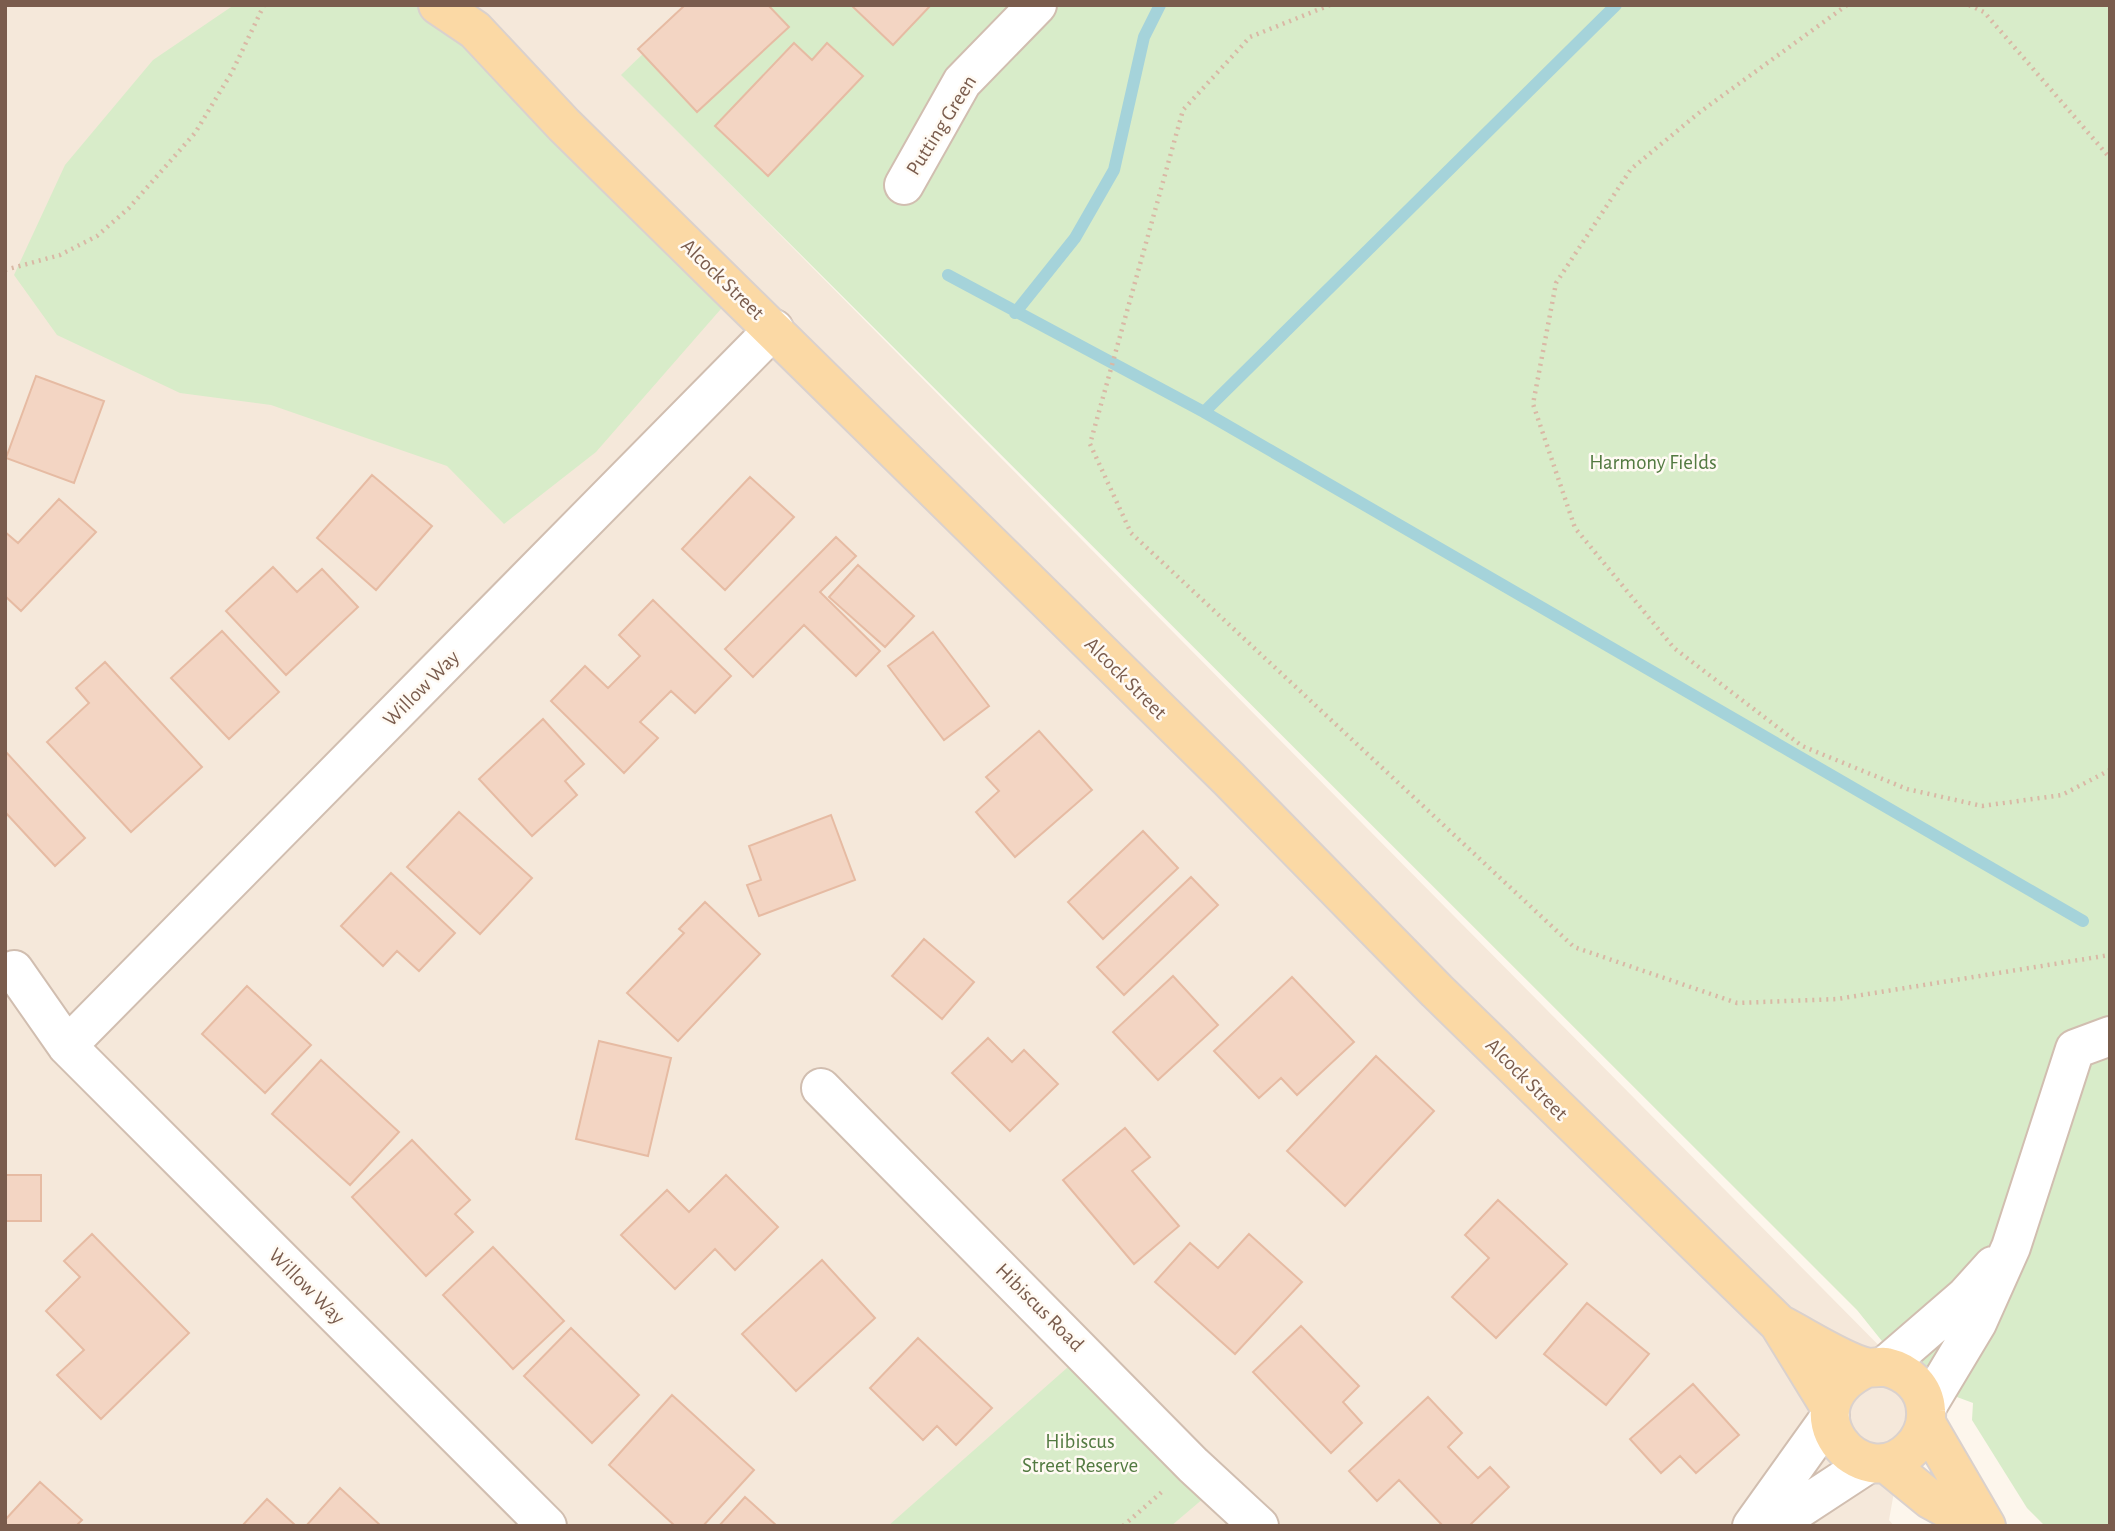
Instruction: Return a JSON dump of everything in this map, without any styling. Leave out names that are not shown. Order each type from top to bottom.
[{"type":"main road","name":"Alcock Street","points":[[438,5],[470,18],[564,125],[1228,778],[1446,1000],[1779,1324],[1830,1412],[1831,1431],[1838,1443],[1852,1455],[1877,1463],[1930,1499],[1979,1526]]},
{"type":"main road","name":"Alcock Street","points":[[1779,1324],[1875,1367],[1900,1371],[1914,1381],[1923,1394],[1927,1416],[1986,1526]]},
{"type":"main road","points":[[1830,1412],[1837,1389],[1849,1376],[1875,1367]]},
{"type":"main road","points":[[1877,1463],[1905,1455],[1919,1441],[1927,1416]]},
{"type":"street","name":"Putting Green","points":[[904,185],[962,82],[1037,5]]},
{"type":"street","name":"Willow Way","points":[[67,1046],[774,329]]},
{"type":"street","name":"Willow Way","points":[[14,970],[67,1046],[548,1526]]},
{"type":"street","points":[[1927,1416],[1977,1324],[2011,1247],[2075,1049],[2110,1036]]},
{"type":"street","name":"Hibiscus Road","points":[[821,1088],[1193,1465],[1259,1526]]},
{"type":"street","points":[[1875,1367],[1965,1297],[2011,1247]]},
{"type":"street","points":[[1752,1526],[1830,1412]]},
{"type":"street","points":[[1773,1526],[1877,1463]]},
{"type":"path","points":[[5,270],[60,255],[97,236],[129,208],[195,133],[232,72],[264,5]]},
{"type":"path","points":[[1330,5],[1250,37],[1184,110],[1090,444],[1131,533],[1574,947],[1737,1003],[1837,999],[2110,955]]},
{"type":"path","points":[[1847,5],[1700,112],[1631,169],[1556,283],[1533,404],[1575,528],[1674,648],[1802,746],[1907,789],[1982,806],[2062,795],[2110,770]]},
{"type":"path","points":[[1969,5],[1984,12],[2110,158]]},
{"type":"path","points":[[1122,1526],[1193,1465]]},
{"type":"shaded area","points":[[5,5],[690,5],[622,75],[1914,1381],[1889,1520],[1894,1526],[5,1526]]},
{"type":"green space","points":[[234,5],[430,5],[727,302],[596,452],[504,524],[447,466],[271,405],[180,393],[57,335],[14,275],[65,165],[153,60]]},
{"type":"green space","name":"Harmony Fields","points":[[693,5],[2110,5],[2110,1526],[2045,1526],[2027,1508],[1972,1420],[1973,1403],[1914,1381],[1857,1310],[621,75]]},
{"type":"green space","name":"Hibiscus Street Reserve","points":[[1085,1352],[1218,1486],[1171,1526],[888,1526]]},
{"type":"building","points":[[685,5],[768,5],[789,27],[697,112],[638,49]]},
{"type":"building","points":[[851,5],[931,5],[893,45]]},
{"type":"building","points":[[794,43],[812,60],[827,43],[863,76],[768,176],[715,126]]},
{"type":"building","points":[[36,376],[104,401],[74,483],[6,458]]},
{"type":"building","points":[[372,475],[432,526],[376,590],[317,538]]},
{"type":"building","points":[[750,477],[794,517],[725,590],[682,549]]},
{"type":"building","points":[[59,499],[96,532],[21,611],[5,596],[5,532],[18,543]]},
{"type":"building","points":[[836,537],[856,556],[820,592],[880,651],[856,676],[804,625],[753,677],[725,649]]},
{"type":"building","points":[[858,565],[914,616],[885,647],[829,597]]},
{"type":"building","points":[[273,567],[297,592],[322,569],[358,607],[286,675],[226,611]]},
{"type":"building","points":[[653,600],[731,676],[695,713],[671,691],[640,722],[658,738],[624,773],[551,701],[585,666],[608,688],[640,656],[619,635]]},
{"type":"building","points":[[222,631],[279,692],[229,739],[171,678]]},
{"type":"building","points":[[933,632],[989,706],[944,740],[888,666]]},
{"type":"building","points":[[105,662],[202,767],[131,832],[47,742],[89,703],[76,688]]},
{"type":"building","points":[[543,719],[584,764],[565,781],[577,795],[532,836],[479,779]]},
{"type":"building","points":[[1039,731],[1092,790],[1015,857],[976,812],[999,791],[986,777]]},
{"type":"building","points":[[5,751],[85,838],[55,866],[5,812]]},
{"type":"building","points":[[459,812],[532,878],[480,934],[407,867]]},
{"type":"building","points":[[831,815],[855,880],[759,916],[747,885],[761,880],[749,846]]},
{"type":"building","points":[[1143,831],[1178,868],[1103,939],[1068,902]]},
{"type":"building","points":[[391,873],[455,933],[419,971],[397,951],[383,966],[341,926]]},
{"type":"building","points":[[1191,877],[1218,905],[1124,995],[1097,967]]},
{"type":"building","points":[[705,902],[760,954],[678,1041],[627,993],[684,933],[679,929]]},
{"type":"building","points":[[924,939],[974,982],[942,1019],[892,976]]},
{"type":"building","points":[[1173,976],[1218,1025],[1158,1080],[1113,1032]]},
{"type":"building","points":[[1292,977],[1354,1042],[1297,1095],[1281,1078],[1259,1098],[1214,1051]]},
{"type":"building","points":[[247,986],[311,1045],[265,1093],[202,1034]]},
{"type":"building","points":[[988,1038],[1012,1062],[1024,1050],[1058,1084],[1010,1131],[952,1073]]},
{"type":"building","points":[[599,1041],[671,1058],[648,1156],[576,1139]]},
{"type":"building","points":[[1376,1056],[1434,1111],[1345,1206],[1287,1151]]},
{"type":"building","points":[[321,1060],[399,1132],[350,1185],[272,1114]]},
{"type":"building","points":[[1125,1128],[1150,1157],[1132,1171],[1179,1226],[1134,1264],[1063,1180]]},
{"type":"building","points":[[412,1140],[470,1200],[455,1214],[473,1232],[426,1276],[352,1197]]},
{"type":"building","points":[[5,1175],[41,1175],[41,1221],[5,1221]]},
{"type":"building","points":[[726,1175],[778,1227],[735,1270],[715,1249],[675,1289],[621,1235],[667,1190],[689,1212]]},
{"type":"building","points":[[1498,1200],[1567,1264],[1496,1338],[1452,1297],[1489,1258],[1465,1235]]},
{"type":"building","points":[[92,1234],[189,1333],[101,1419],[57,1375],[84,1350],[46,1311],[80,1277],[64,1261]]},
{"type":"building","points":[[1249,1234],[1302,1282],[1235,1354],[1155,1282],[1190,1243],[1218,1268]]},
{"type":"building","points":[[493,1247],[564,1321],[513,1369],[443,1295]]},
{"type":"building","points":[[822,1260],[875,1318],[796,1391],[742,1334]]},
{"type":"building","points":[[1587,1303],[1649,1354],[1606,1405],[1544,1354]]},
{"type":"building","points":[[1301,1326],[1359,1386],[1343,1402],[1362,1423],[1331,1453],[1253,1372]]},
{"type":"building","points":[[571,1328],[639,1395],[592,1443],[524,1376]]},
{"type":"building","points":[[918,1338],[992,1408],[956,1445],[937,1426],[923,1440],[870,1388]]},
{"type":"building","points":[[1693,1384],[1739,1435],[1696,1473],[1680,1456],[1661,1473],[1630,1439]]},
{"type":"building","points":[[672,1395],[754,1470],[703,1526],[675,1526],[609,1465]]},
{"type":"building","points":[[1428,1397],[1462,1433],[1448,1447],[1478,1478],[1490,1467],[1509,1487],[1469,1526],[1443,1526],[1399,1480],[1377,1501],[1349,1471]]},
{"type":"building","points":[[40,1482],[82,1520],[76,1526],[5,1526],[5,1520]]},
{"type":"building","points":[[340,1488],[381,1526],[306,1526]]},
{"type":"building","points":[[745,1497],[777,1526],[719,1526]]},
{"type":"building","points":[[267,1499],[295,1525],[242,1526]]},
{"type":"waterway","points":[[1015,313],[1075,238],[1114,170],[1144,37],[1160,5]]},
{"type":"waterway","points":[[1204,412],[1616,5]]},
{"type":"waterway","points":[[948,275],[1204,412],[2083,921]]}]
